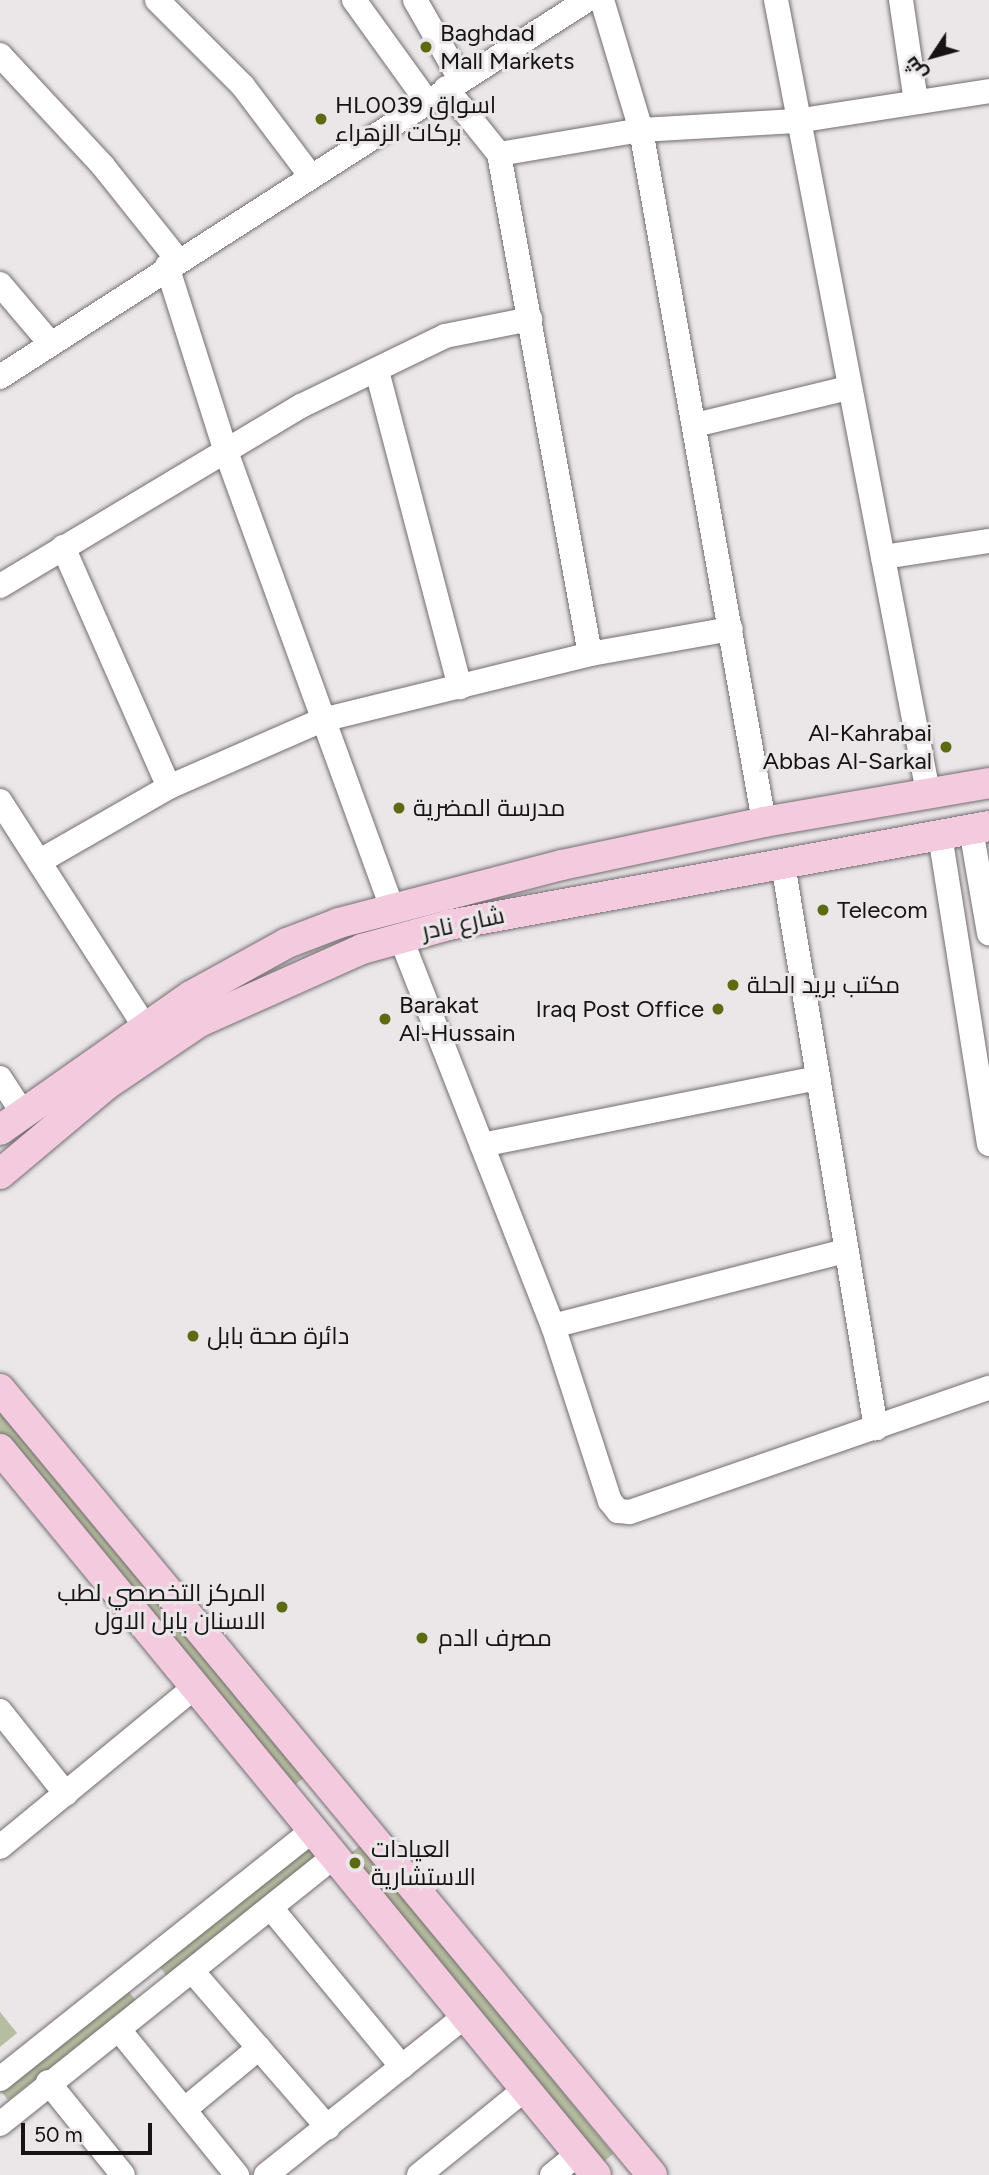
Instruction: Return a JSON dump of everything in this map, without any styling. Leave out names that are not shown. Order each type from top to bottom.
[{"type":"main road","name":"شارع نادر","points":[[11,1121],[238,968],[287,943],[391,906],[562,865],[764,822],[989,783]]},
{"type":"main road","name":"شارع نادر","points":[[0,1174],[106,1085],[199,1022],[324,963],[400,936],[980,828]]},
{"type":"main road","points":[[627,853],[625,877],[635,891]]},
{"type":"main road","points":[[562,865],[572,879],[567,903]]},
{"type":"main road","points":[[0,1389],[627,2164],[652,2175]]},
{"type":"main road","points":[[0,1449],[587,2165]]},
{"type":"street","points":[[157,0],[243,86],[310,175]]},
{"type":"street","points":[[354,0],[444,89],[499,153],[590,654]]},
{"type":"street","points":[[415,0],[444,89]]},
{"type":"street","points":[[0,377],[172,263],[587,0]]},
{"type":"street","points":[[601,0],[641,130],[764,822]]},
{"type":"street","points":[[776,0],[796,121],[928,792]]},
{"type":"street","points":[[901,0],[916,102]]},
{"type":"street","points":[[0,55],[103,166],[172,263],[225,449],[321,720],[391,906]]},
{"type":"street","points":[[499,153],[641,130],[796,121],[989,91]]},
{"type":"street","points":[[0,284],[50,343]]},
{"type":"street","points":[[0,586],[225,449],[301,406],[446,336],[530,319]]},
{"type":"street","points":[[377,371],[460,687]]},
{"type":"street","points":[[695,425],[848,388]]},
{"type":"street","points":[[883,557],[989,541]]},
{"type":"street","points":[[63,547],[169,787]]},
{"type":"street","points":[[40,861],[169,787],[321,720],[590,654],[731,629]]},
{"type":"street","points":[[0,801],[146,1028]]},
{"type":"street","points":[[980,828],[978,873],[989,933]]},
{"type":"street","points":[[940,835],[989,1144]]},
{"type":"street","points":[[783,864],[876,1428]]},
{"type":"street","points":[[946,873],[961,866],[978,873]]},
{"type":"street","points":[[400,936],[554,1326],[610,1501],[618,1511],[630,1512],[989,1388]]},
{"type":"street","points":[[0,1078],[11,1121]]},
{"type":"street","points":[[482,1145],[818,1078]]},
{"type":"street","points":[[554,1326],[846,1251]]},
{"type":"street","points":[[0,1847],[195,1687]]},
{"type":"street","points":[[0,1711],[65,1794]]},
{"type":"street","points":[[0,2079],[313,1830]]},
{"type":"street","points":[[0,2124],[48,2082],[120,2031],[335,1856]]},
{"type":"street","points":[[271,1908],[402,2067]]},
{"type":"street","points":[[135,1971],[157,2000]]},
{"type":"street","points":[[194,1972],[328,2128]]},
{"type":"street","points":[[266,2175],[464,2017]]},
{"type":"street","points":[[120,2031],[237,2175]]},
{"type":"street","points":[[185,2109],[259,2048]]},
{"type":"street","points":[[48,2082],[123,2175]]},
{"type":"street","points":[[420,2175],[524,2090]]},
{"type":"street","points":[[552,2175],[587,2165]]},
{"type":"green space","points":[[0,1397],[306,1775],[282,1795],[0,1446]]},
{"type":"green space","points":[[306,1844],[317,1858],[167,1976],[155,1962]]},
{"type":"green space","points":[[362,1844],[613,2154],[600,2165],[349,1855]]},
{"type":"green space","points":[[126,1988],[136,2001],[8,2100],[0,2086]]},
{"type":"green space","points":[[0,2012],[17,2033],[0,2047]]},
{"type":"place","name":"Baghdad Mall Markets","points":[[426,47]]},
{"type":"place","name":"HL0039 اسواق بركات الزهراء","points":[[321,119]]},
{"type":"place","name":"Al-Kahrabai Abbas Al-Sarkal","points":[[946,747]]},
{"type":"place","name":"مدرسة المضرية","points":[[399,808]]},
{"type":"place","name":"Telecom","points":[[823,910]]},
{"type":"place","name":"مكتب بريد الحلة","points":[[733,985]]},
{"type":"place","name":"Iraq Post Office","points":[[718,1009]]},
{"type":"place","name":"Barakat Al-Hussain","points":[[385,1019]]},
{"type":"place","name":"دائرة صحة بابل","points":[[193,1336]]},
{"type":"place","name":"المركز التخصصي لطب الاسنان بابل الاول","points":[[282,1607]]},
{"type":"place","name":"مصرف الدم","points":[[422,1638]]},
{"type":"place","name":"العيادات الاستشارية","points":[[355,1863]]}]
